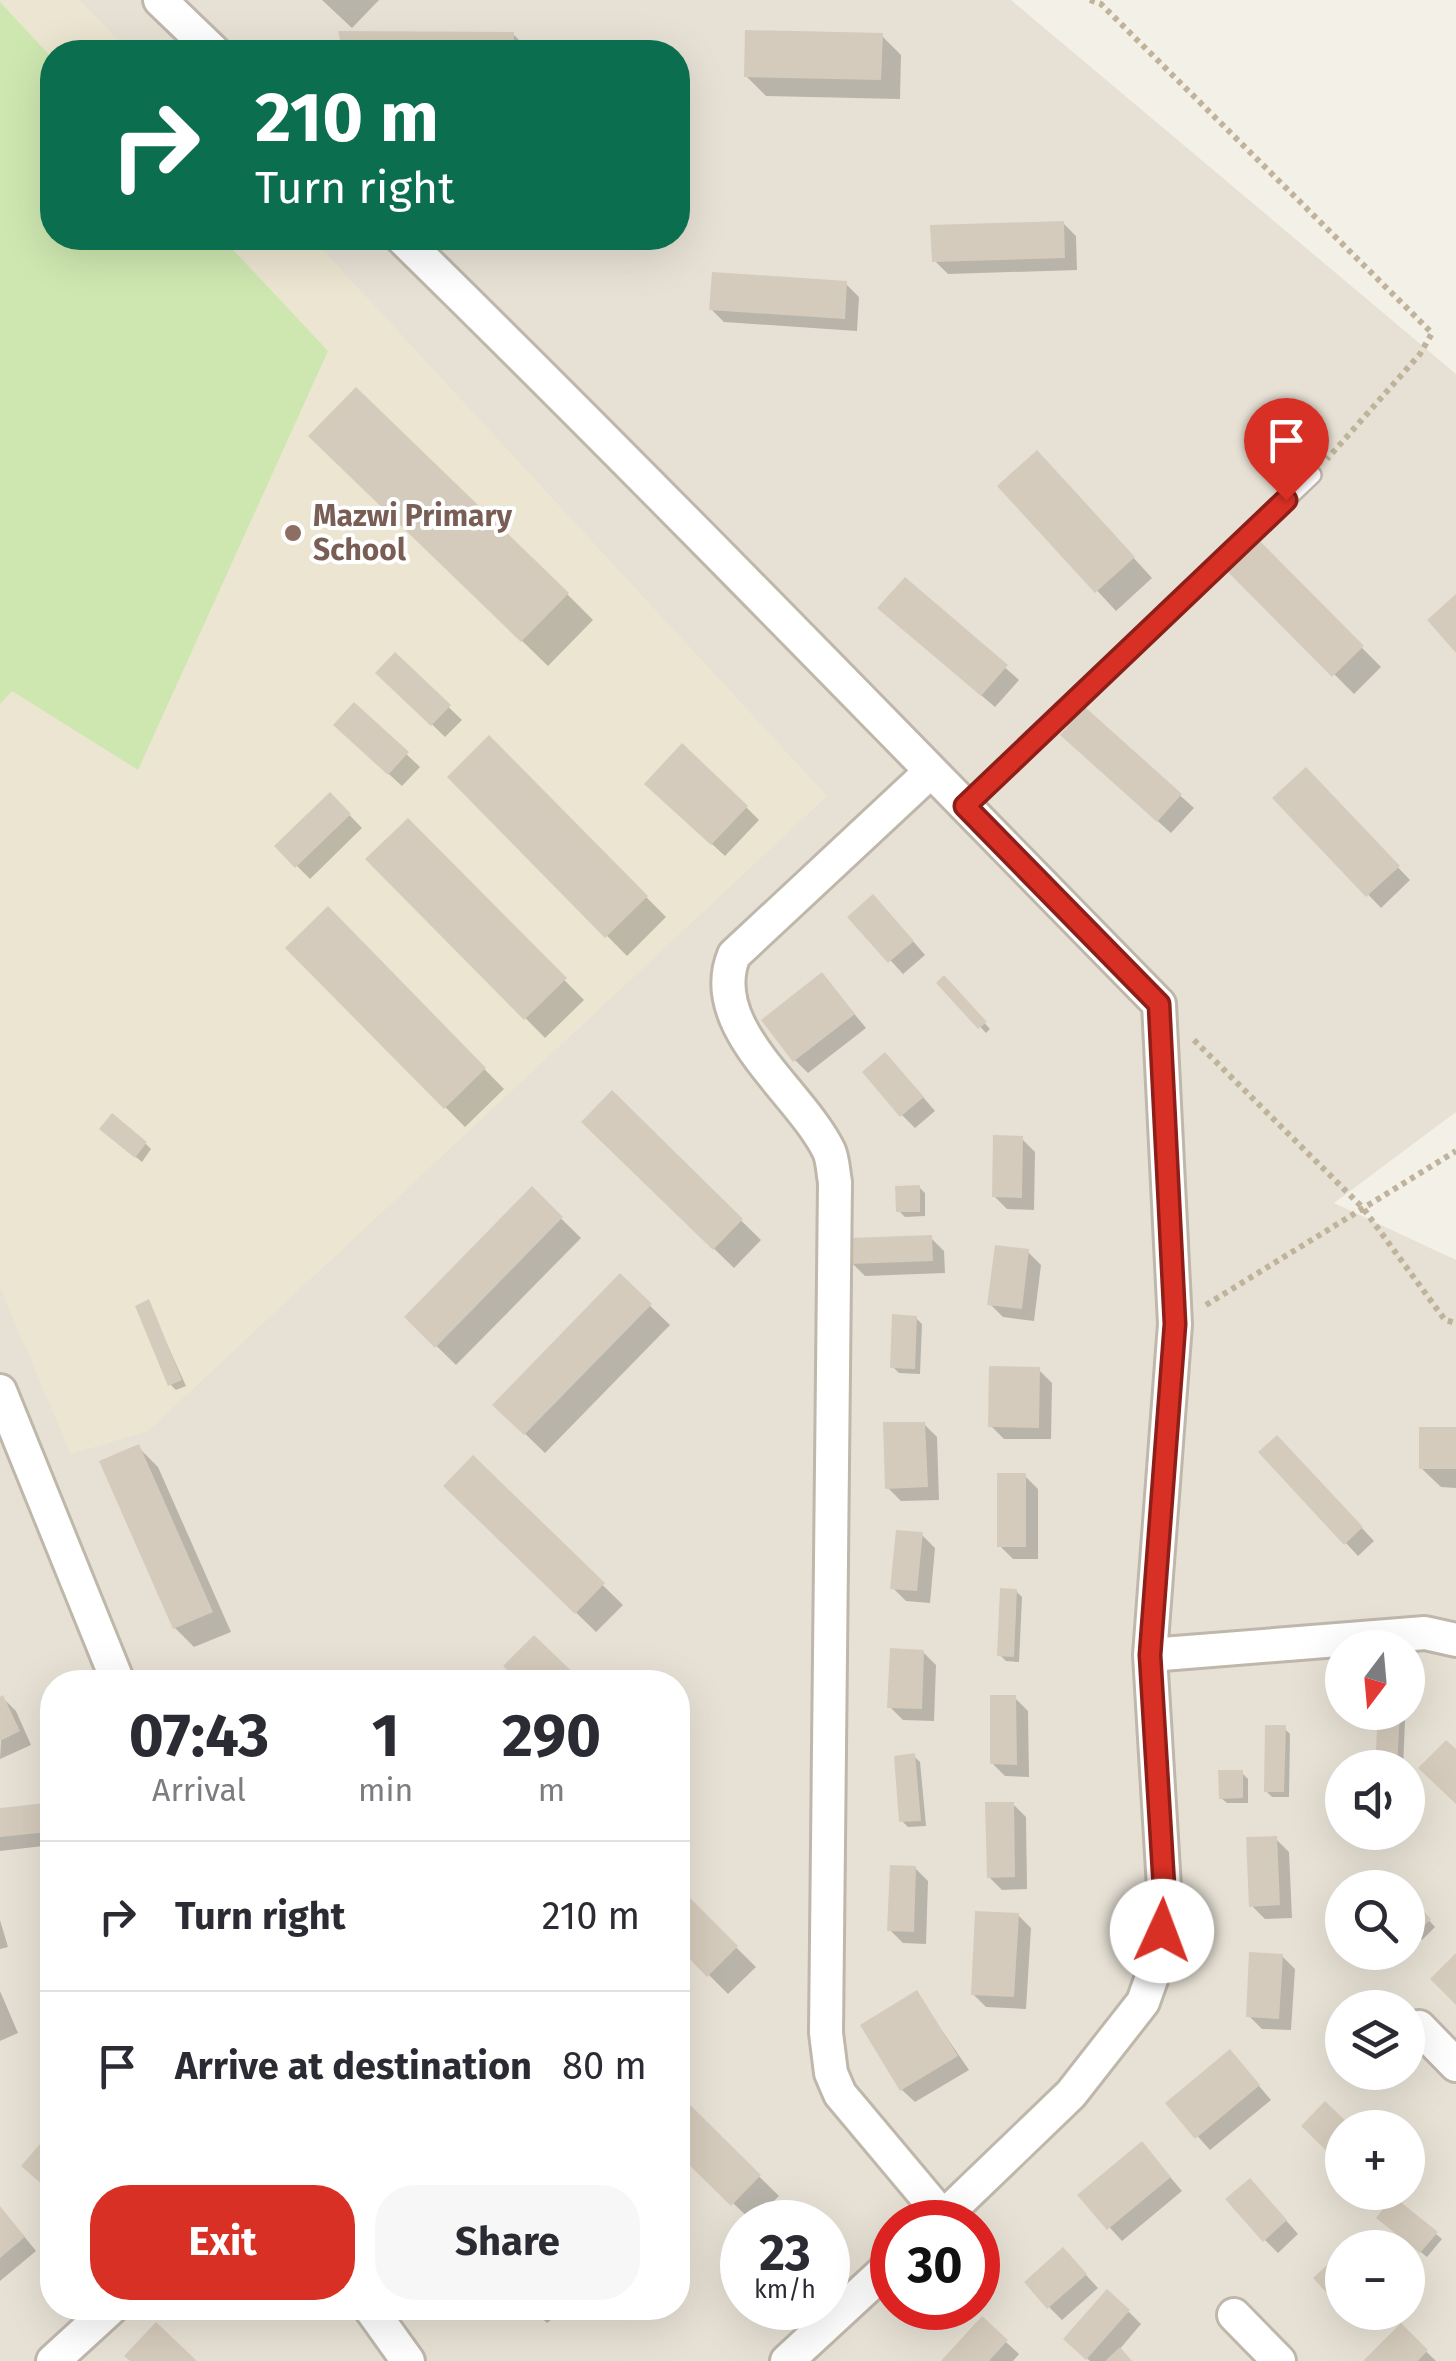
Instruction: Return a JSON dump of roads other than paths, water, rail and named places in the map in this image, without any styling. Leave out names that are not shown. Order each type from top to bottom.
[{"type":"street","points":[[160,0],[202,40]]},
{"type":"street","points":[[414,250],[683,514],[929,774],[1159,1004],[1175,1324],[1150,1655],[1165,1904],[1159,1958],[1143,2002],[1071,2094],[962,2200]]},
{"type":"street","points":[[925,2200],[855,2114],[830,2072],[826,1994],[835,1182],[830,1153],[740,1028],[729,1004],[726,974],[734,955],[929,774]]},
{"type":"street","points":[[0,1391],[113,1670]]},
{"type":"street","points":[[1150,1655],[1425,1634],[1456,1640]]},
{"type":"street","points":[[1425,2034],[1456,2065]]},
{"type":"street","points":[[798,2358],[870,2286]]},
{"type":"street","points":[[1234,2314],[1279,2361]]},
{"type":"street","points":[[53,2361],[99,2320]]},
{"type":"street","points":[[379,2320],[408,2361]]},
{"type":"lane","points":[[965,806],[1313,475]]},
{"type":"place","name":"Mazwi Primary School","points":[[293,533]]}]
